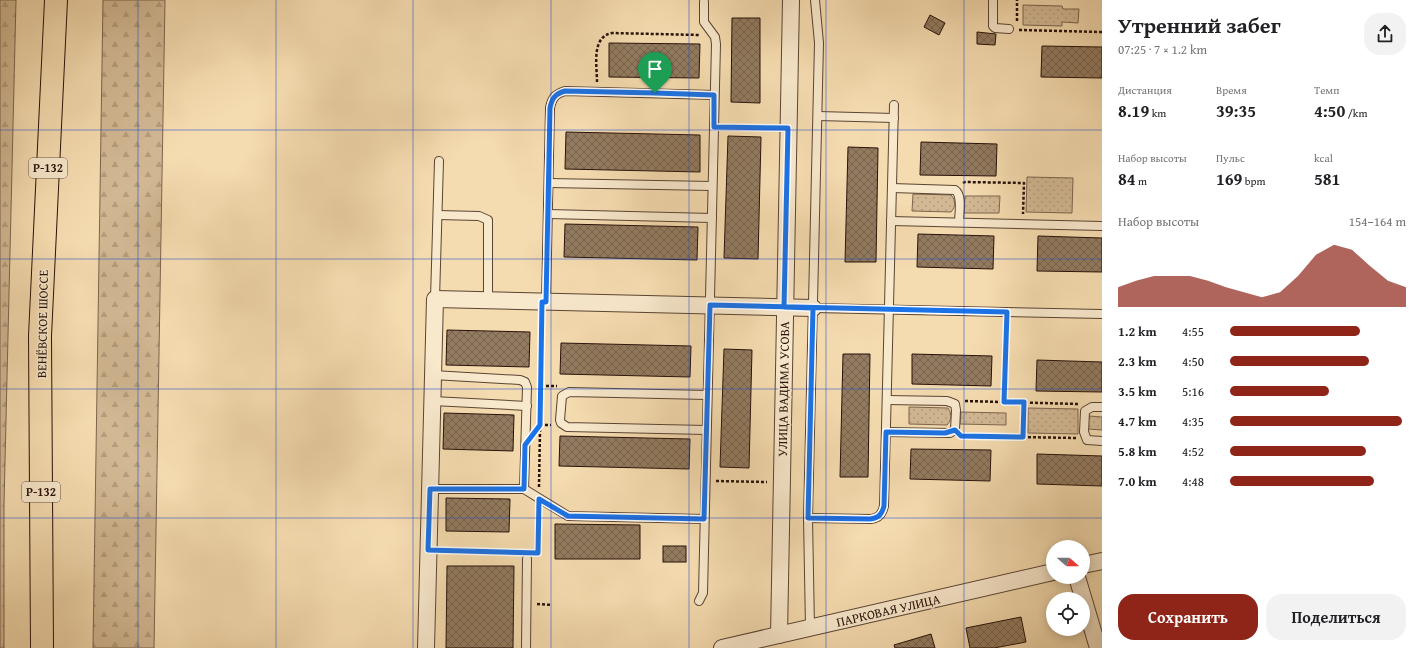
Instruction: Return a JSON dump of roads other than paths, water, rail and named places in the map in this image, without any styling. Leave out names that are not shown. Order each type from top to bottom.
[{"type":"main road","name":"ВЕНЁВСКОЕ ШОССЕ","points":[[42,648],[40,336],[56,0]]},
{"type":"street","name":"УЛИЦА ВАДИМА УСОВА","points":[[779,635],[791,0]]},
{"type":"street","points":[[426,648],[435,299],[813,308]]},
{"type":"street","points":[[1090,564],[1102,561]]},
{"type":"street","name":"ПАРКОВАЯ УЛИЦА","points":[[722,648],[1046,574]]},
{"type":"street","points":[[1079,584],[1098,648]]},
{"type":"lane","points":[[810,628],[808,518],[819,43],[815,0]]},
{"type":"lane","points":[[993,0],[993,26],[995,28],[1009,29]]},
{"type":"lane","points":[[699,601],[703,593],[716,44],[713,35],[704,22],[704,2]]},
{"type":"lane","points":[[544,302],[548,214],[550,108],[552,98],[558,93],[565,91],[714,95]]},
{"type":"lane","points":[[808,518],[877,518],[882,514],[884,506],[894,105]]},
{"type":"lane","points":[[818,116],[894,118]]},
{"type":"lane","points":[[435,299],[439,161]]},
{"type":"lane","points":[[548,183],[712,186]]},
{"type":"lane","points":[[892,188],[954,190],[958,192],[959,222]]},
{"type":"lane","points":[[548,214],[712,218]]},
{"type":"lane","points":[[438,215],[480,216],[488,220],[488,300]]},
{"type":"lane","points":[[891,221],[1102,226]]},
{"type":"lane","points":[[813,308],[1102,314]]},
{"type":"lane","points":[[434,375],[520,380],[525,382],[527,387],[527,406],[524,489]]},
{"type":"lane","points":[[706,430],[567,427],[561,423],[562,396],[569,392],[707,395]]},
{"type":"lane","points":[[886,432],[945,433],[955,430],[955,404],[947,401],[887,400]]},
{"type":"lane","points":[[433,401],[527,406]]},
{"type":"lane","points":[[1102,407],[1088,408],[1084,415],[1085,437],[1087,440],[1102,441]]},
{"type":"lane","points":[[430,489],[524,489],[568,516],[704,519]]},
{"type":"lane","points":[[526,648],[529,555]]}]
